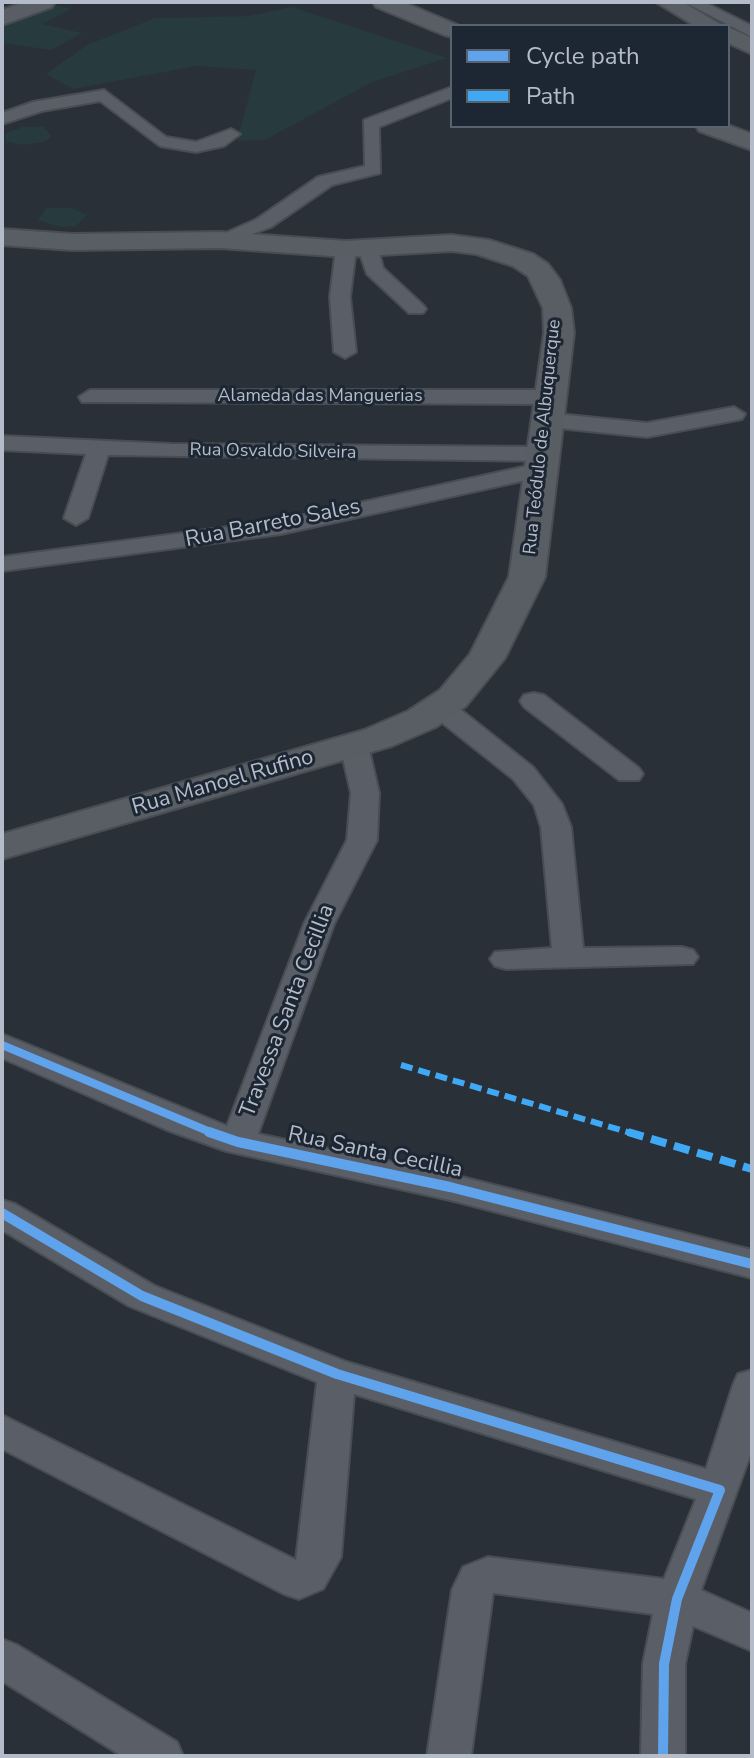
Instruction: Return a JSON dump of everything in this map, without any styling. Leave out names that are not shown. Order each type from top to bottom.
[{"type":"main road","points":[[2,8],[16,2]]},
{"type":"main road","points":[[2,18],[44,2]]},
{"type":"main road","points":[[384,2],[450,29]]},
{"type":"main road","points":[[667,2],[708,24]]},
{"type":"main road","points":[[730,35],[752,47]]},
{"type":"main road","points":[[714,128],[752,142]]},
{"type":"main road","name":"Rua Teódulo de Albuquerque","points":[[2,237],[72,242],[220,240],[363,256],[451,243],[479,246],[523,260],[538,270],[546,280],[557,308],[559,333],[527,577],[487,658],[441,708]]},
{"type":"main road","name":"Rua Manoel Rufino","points":[[2,847],[354,745],[401,729],[441,708]]},
{"type":"street","points":[[692,2],[752,32]]},
{"type":"street","points":[[220,240],[264,223],[325,181],[374,169],[370,124],[450,93]]},
{"type":"street","points":[[2,119],[39,106],[104,95],[160,141],[196,147],[218,142],[231,134]]},
{"type":"street","points":[[345,352],[340,297],[363,256],[416,309]]},
{"type":"street","name":"Alameda das Manguerias","points":[[90,397],[549,409],[647,430],[734,414]]},
{"type":"street","name":"Rua Osvaldo Silveira","points":[[2,443],[542,462]]},
{"type":"street","points":[[76,518],[99,448]]},
{"type":"street","name":"Rua Barreto Sales","points":[[2,564],[281,527],[542,462]]},
{"type":"street","points":[[534,701],[629,774]]},
{"type":"street","points":[[441,708],[523,773],[548,804],[556,827],[568,958]]},
{"type":"street","name":"Travessa Santa Cecillia","points":[[238,1142],[319,924],[362,840],[365,793],[354,745]]},
{"type":"street","points":[[506,959],[682,957]]},
{"type":"street","name":"Rua Santa Cecillia","points":[[2,1045],[179,1122],[238,1142],[450,1187],[752,1264]]},
{"type":"street","points":[[2,1213],[142,1296],[337,1374],[720,1490]]},
{"type":"street","points":[[2,1431],[299,1581],[308,1577],[320,1557],[337,1374]]},
{"type":"street","points":[[663,1756],[664,1664],[677,1599],[720,1490],[752,1385]]},
{"type":"street","points":[[449,1756],[473,1590],[478,1580],[488,1575],[677,1599],[752,1633]]},
{"type":"street","points":[[2,1658],[161,1756]]},
{"type":"green space","points":[[53,4],[71,9],[42,24],[82,33],[51,50],[2,43],[2,24]]},
{"type":"green space","points":[[292,7],[447,58],[372,82],[265,140],[237,141],[256,70],[196,66],[73,89],[46,74],[87,45],[155,18],[249,16]]},
{"type":"green space","points":[[22,127],[43,127],[52,136],[43,142],[22,145],[6,141],[5,134]]},
{"type":"green space","points":[[46,208],[72,208],[87,215],[76,226],[60,227],[38,220]]},
{"type":"marked path","points":[[401,1065],[752,1169]]},
{"type":"cycle path","points":[[2,1045],[179,1122],[238,1142],[450,1187],[752,1264]]},
{"type":"cycle path","points":[[2,1213],[142,1296],[337,1374],[720,1490],[677,1599],[664,1664],[663,1756]]}]
